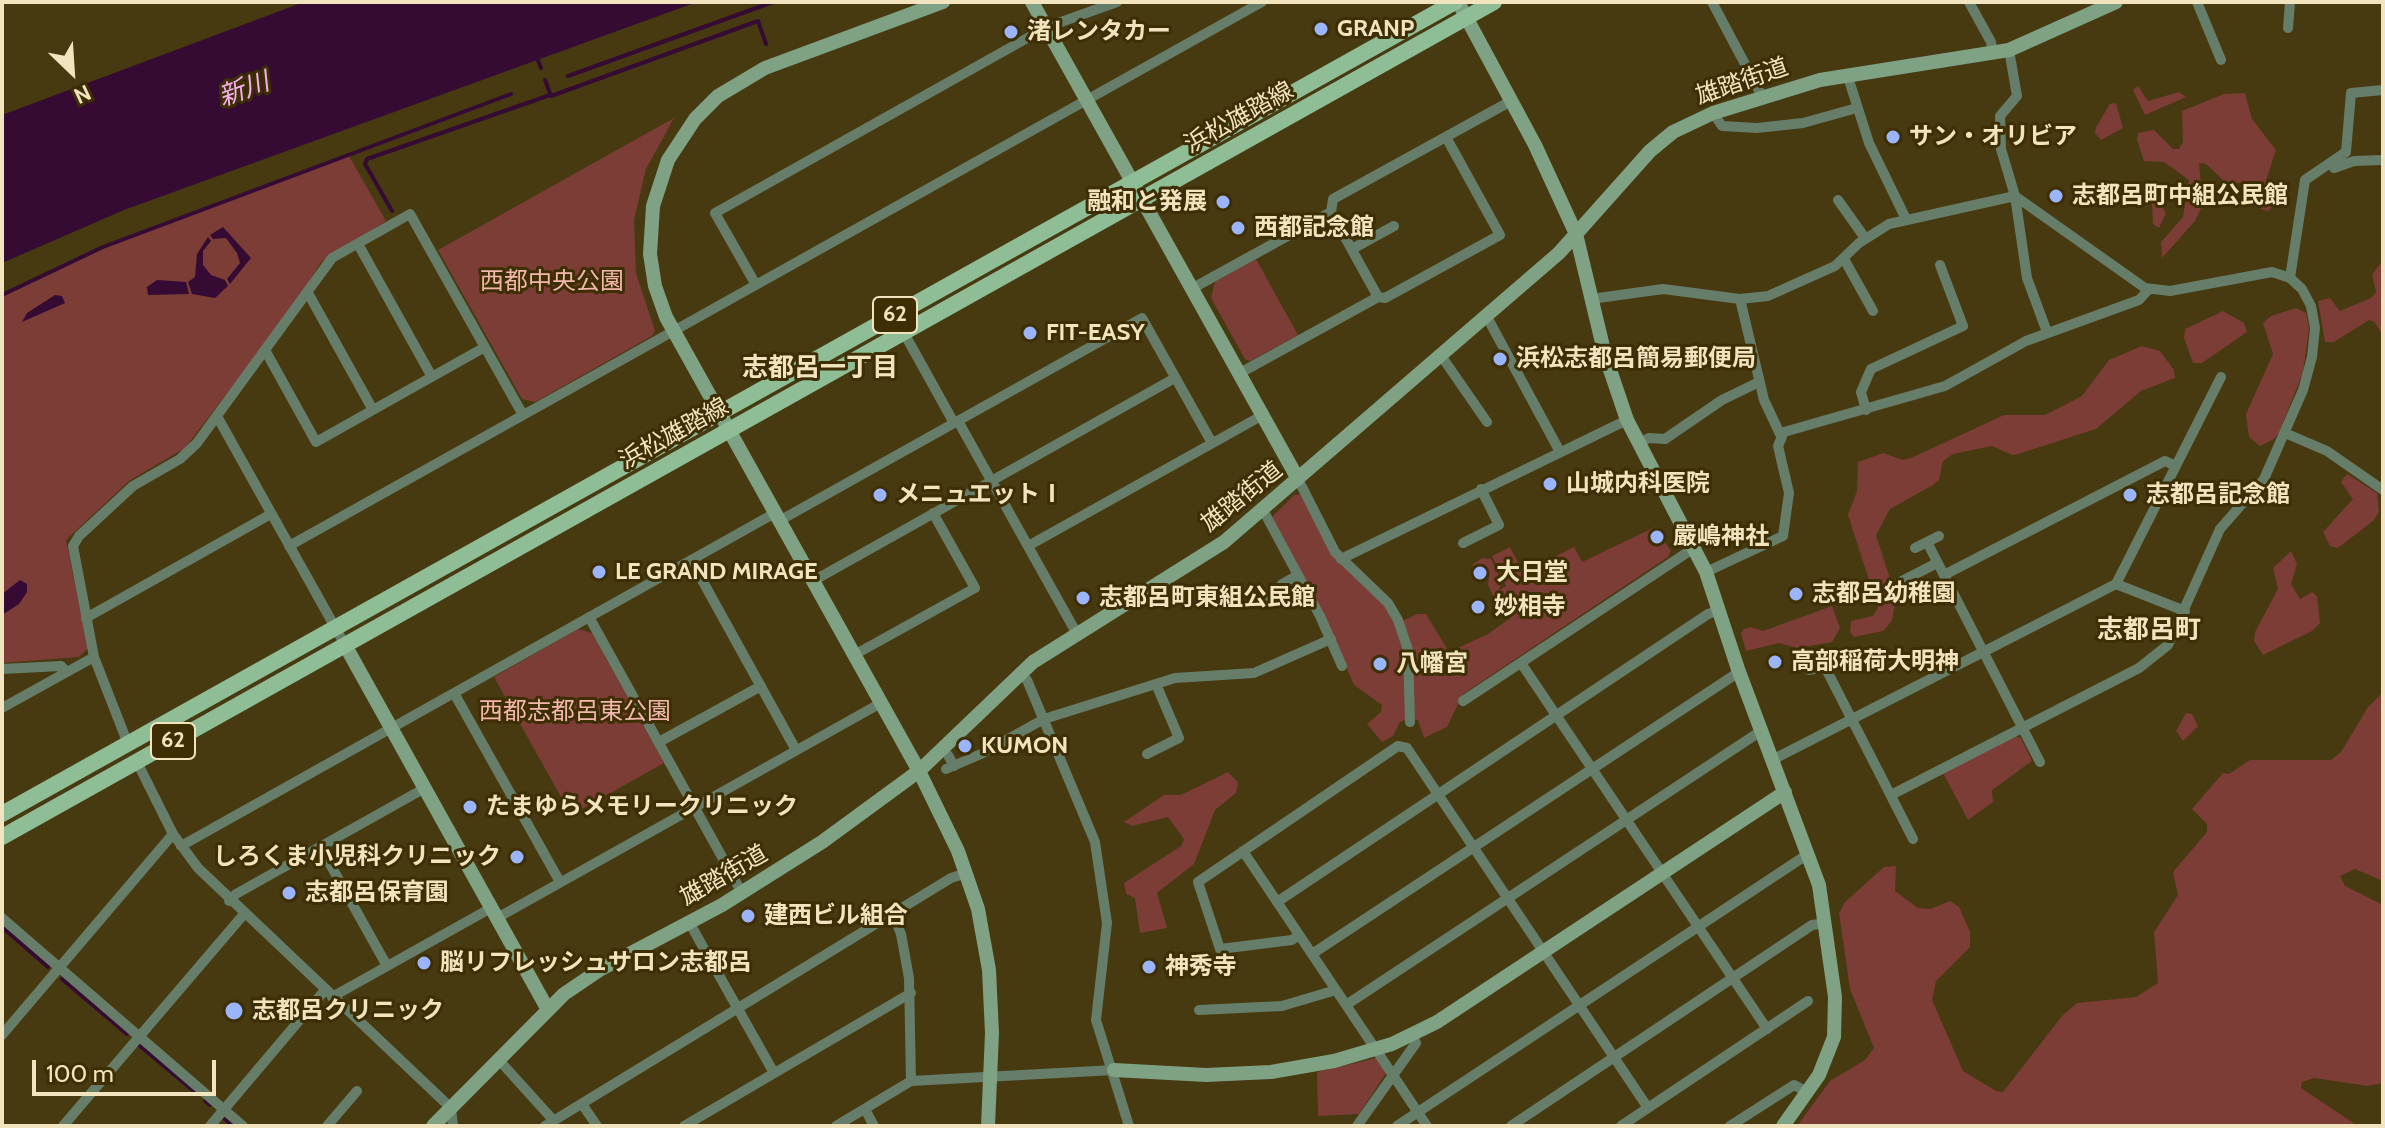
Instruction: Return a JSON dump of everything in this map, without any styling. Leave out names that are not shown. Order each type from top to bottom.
[{"type":"main road","name":"浜松雄踏線","points":[[2,814],[1456,2]]},
{"type":"main road","name":"浜松雄踏線","points":[[2,837],[1494,2]]},
{"type":"street","points":[[943,2],[746,77],[718,96],[695,119],[665,167],[650,222],[650,254],[655,286],[674,331],[919,771],[967,873],[978,909],[989,970],[988,1126]]},
{"type":"street","points":[[1032,2],[1135,182],[1341,559],[1388,603],[1398,620],[1407,642],[1410,722]]},
{"type":"street","points":[[756,285],[715,213],[1047,27],[1117,2]]},
{"type":"street","points":[[289,546],[1262,2]]},
{"type":"street","points":[[1456,2],[1511,101],[1576,234],[1609,370],[1627,420],[1706,572],[1739,672],[1819,885],[1836,1024],[1825,1063],[1783,1126]]},
{"type":"street","points":[[1712,2],[1762,96]]},
{"type":"street","points":[[1969,2],[1991,42],[1993,53]]},
{"type":"street","name":"雄踏街道","points":[[433,1126],[547,1008],[601,969],[742,893],[831,836],[919,771],[1020,673],[1077,634],[1199,560],[1263,510],[1487,317],[1576,234],[1650,151],[1673,132],[1713,113],[1762,96],[1847,74],[2009,50],[2116,2]]},
{"type":"street","points":[[2197,2],[2221,60]]},
{"type":"street","points":[[2288,28],[2290,2]]},
{"type":"street","points":[[2009,50],[2017,96],[2001,113],[2000,135],[2015,196],[2027,278],[2047,332]]},
{"type":"street","points":[[1847,74],[1884,178],[1905,217]]},
{"type":"street","points":[[2290,278],[2302,188],[2309,174],[2346,152],[2351,93],[2383,90]]},
{"type":"street","points":[[1378,297],[1331,212],[1333,199],[1511,101]]},
{"type":"street","points":[[1713,113],[1722,126],[1757,128],[1803,123],[1857,108]]},
{"type":"street","points":[[1240,373],[1378,297],[1385,298],[1500,235],[1446,137]]},
{"type":"street","points":[[2321,168],[2327,170],[2360,160],[2383,160]]},
{"type":"street","points":[[1591,299],[1674,289],[1740,299],[1782,293],[1844,259],[1865,238],[1905,217],[2015,196],[2133,282],[2149,289],[2170,291],[2272,272],[2290,278],[2307,297],[2315,328],[2308,374],[2285,433],[2258,488],[2220,529],[2168,645],[2150,662],[1891,795]]},
{"type":"street","points":[[1839,207],[1865,238]]},
{"type":"street","points":[[1193,288],[1331,212]]},
{"type":"street","points":[[128,744],[94,657],[73,552],[76,540],[133,486],[189,452],[218,418],[325,265],[410,214],[523,415]]},
{"type":"street","points":[[1352,249],[1394,226]]},
{"type":"street","points":[[358,244],[432,377]]},
{"type":"street","points":[[1844,259],[1873,311]]},
{"type":"street","points":[[1866,410],[1861,392],[1871,369],[1963,326],[1940,265]]},
{"type":"street","points":[[1706,572],[1783,536],[1789,493],[1778,446],[1781,436],[1791,429],[1945,386],[2047,332],[2139,300],[2149,289]]},
{"type":"street","points":[[308,293],[373,410]]},
{"type":"street","points":[[1740,299],[1768,413],[1781,436]]},
{"type":"street","points":[[1487,317],[1559,450]]},
{"type":"street","points":[[181,846],[691,560],[956,422],[1142,318],[1212,443]]},
{"type":"street","points":[[904,333],[1077,634]]},
{"type":"street","points":[[265,350],[316,442],[485,347]]},
{"type":"street","points":[[1442,357],[1487,422]]},
{"type":"street","points":[[813,581],[1175,378]]},
{"type":"street","points":[[1638,443],[1649,438],[1665,439],[1722,400],[1759,382]]},
{"type":"street","points":[[1772,760],[2116,584],[2218,382],[2228,394]]},
{"type":"street","points":[[1028,546],[1263,415]]},
{"type":"street","points":[[218,418],[547,1008]]},
{"type":"street","points":[[1341,559],[1559,450],[1627,420]]},
{"type":"street","points":[[2285,433],[2323,448],[2383,490]]},
{"type":"street","points":[[1944,575],[2165,461],[2176,466]]},
{"type":"street","points":[[1463,543],[1499,525],[1481,489]]},
{"type":"street","points":[[1263,510],[1342,666]]},
{"type":"street","points":[[854,655],[975,588],[933,513]]},
{"type":"street","points":[[86,618],[271,514]]},
{"type":"street","points":[[1915,548],[1939,536]]},
{"type":"street","points":[[1927,542],[2040,762]]},
{"type":"street","points":[[1463,701],[1694,548]]},
{"type":"street","points":[[691,560],[796,750]]},
{"type":"street","points":[[1898,583],[1937,563]]},
{"type":"street","points":[[1264,603],[1273,599],[1282,584],[1298,575]]},
{"type":"street","points":[[2116,584],[2185,611]]},
{"type":"street","points":[[1277,902],[1708,614],[1720,610]]},
{"type":"street","points":[[589,617],[742,893]]},
{"type":"street","points":[[948,755],[950,768],[1044,719],[1185,677],[1247,675],[1331,639]]},
{"type":"street","points":[[2,708],[94,657]]},
{"type":"street","points":[[1521,663],[1767,1029]]},
{"type":"street","points":[[2,669],[61,666],[67,672]]},
{"type":"street","points":[[1809,670],[1831,666],[1852,719],[1913,839]]},
{"type":"street","points":[[1312,954],[1739,672]]},
{"type":"street","points":[[1020,673],[1027,680],[1087,818],[1097,854],[1107,923],[1096,1020],[1129,1126]]},
{"type":"street","points":[[1147,754],[1179,738],[1156,684]]},
{"type":"street","points":[[659,742],[761,686]]},
{"type":"street","points":[[454,693],[560,882]]},
{"type":"street","points":[[210,1126],[328,994],[560,882],[881,703]]},
{"type":"street","points":[[1346,1005],[1761,731]]},
{"type":"street","points":[[1299,935],[1292,940],[1220,949],[1198,882],[1398,746],[1407,748],[1648,1108]]},
{"type":"street","points":[[137,762],[181,846],[229,901],[451,1108],[453,1126]]},
{"type":"street","points":[[229,901],[425,788]]},
{"type":"street","points":[[836,1126],[866,1111],[911,1081],[1114,1070],[1249,1074],[1313,1065],[1376,1050],[1412,1036],[1785,792]]},
{"type":"street","points":[[2,1035],[173,834]]},
{"type":"street","points":[[320,846],[387,966]]},
{"type":"street","points":[[1243,851],[1427,1126]]},
{"type":"street","points":[[1397,1126],[1808,854]]},
{"type":"street","points":[[498,1059],[549,1123],[951,878],[967,873]]},
{"type":"street","points":[[63,1126],[244,914]]},
{"type":"street","points":[[893,914],[901,934],[911,993],[911,1081]]},
{"type":"street","points":[[2,918],[243,1126]]},
{"type":"street","points":[[689,922],[774,1073]]},
{"type":"street","points":[[1511,1126],[1812,925],[1826,923]]},
{"type":"street","points":[[1199,1010],[1241,1011],[1282,1006],[1336,990]]},
{"type":"street","points":[[684,1126],[911,993]]},
{"type":"street","points":[[1621,1126],[1808,1001]]},
{"type":"street","points":[[1357,1126],[1416,1043],[1412,1036]]},
{"type":"street","points":[[1730,1126],[1794,1085],[1807,1092]]},
{"type":"street","points":[[327,1126],[357,1091]]},
{"type":"street","points":[[582,1104],[597,1126]]},
{"type":"street","points":[[866,1111],[874,1126]]},
{"type":"green space","points":[[2138,86],[2148,101],[2179,92],[2186,97],[2145,115],[2133,90]]},
{"type":"green space","points":[[2245,93],[2252,119],[2276,150],[2266,180],[2276,204],[2268,211],[2261,209],[2242,183],[2225,182],[2206,164],[2199,163],[2203,204],[2195,221],[2162,258],[2161,242],[2183,217],[2189,180],[2164,162],[2144,161],[2137,140],[2138,133],[2154,130],[2173,149],[2179,149],[2183,142],[2182,111],[2224,94]]},
{"type":"green space","points":[[2116,103],[2123,128],[2101,140],[2095,133],[2096,127],[2110,104]]},
{"type":"green space","name":"西都中央公園","points":[[674,118],[646,169],[634,220],[636,273],[655,331],[652,336],[535,402],[522,399],[438,250]]},
{"type":"green space","points":[[349,156],[386,221],[321,262],[294,306],[185,448],[129,481],[66,540],[88,648],[79,657],[2,663],[2,296],[104,248]]},
{"type":"green space","points":[[2156,195],[2166,213],[2159,228],[2153,224],[2152,201]]},
{"type":"green space","points":[[1256,259],[1298,335],[1250,361],[1245,359],[1211,298],[1215,282]]},
{"type":"green space","points":[[2383,260],[2383,337],[2375,322],[2369,320],[2334,342],[2325,342],[2318,301],[2330,298],[2340,311],[2371,298],[2376,292],[2372,275]]},
{"type":"green space","points":[[2296,308],[2306,313],[2309,329],[2303,372],[2279,433],[2260,446],[2249,437],[2246,414],[2273,354],[2263,323],[2271,316]]},
{"type":"green space","points":[[2223,311],[2244,323],[2247,332],[2202,363],[2193,363],[2184,338],[2185,329]]},
{"type":"green space","points":[[2142,346],[2160,351],[2174,370],[2175,378],[2141,391],[2096,429],[2018,454],[2012,455],[1992,446],[1953,454],[1943,461],[1939,480],[1890,509],[1876,535],[1896,598],[1892,621],[1883,631],[1854,637],[1850,632],[1851,621],[1873,616],[1878,608],[1848,515],[1857,491],[1858,462],[1883,453],[1903,460],[1911,458],[2004,415],[2045,415],[2082,396],[2109,360]]},
{"type":"green space","points":[[2347,474],[2377,493],[2379,512],[2373,521],[2338,548],[2330,546],[2323,532],[2353,499],[2341,482]]},
{"type":"green space","points":[[1301,494],[1328,546],[1402,621],[1417,614],[1426,614],[1449,652],[1488,634],[1512,617],[1506,606],[1503,617],[1494,615],[1497,604],[1488,585],[1489,575],[1483,564],[1471,566],[1482,558],[1491,559],[1502,582],[1498,591],[1506,586],[1492,556],[1510,547],[1523,572],[1574,547],[1582,562],[1655,527],[1671,551],[1668,557],[1463,694],[1447,727],[1424,738],[1418,720],[1406,720],[1400,722],[1393,736],[1382,742],[1367,724],[1381,712],[1382,705],[1354,685],[1323,615],[1271,518],[1294,495]]},
{"type":"green space","points":[[2291,551],[2297,564],[2291,584],[2300,599],[2312,592],[2317,596],[2320,623],[2312,631],[2263,655],[2254,641],[2255,632],[2278,589],[2273,568]]},
{"type":"green space","points":[[1832,606],[1840,628],[1832,642],[1797,648],[1779,643],[1746,651],[1741,633],[1744,629],[1751,627],[1763,631]]},
{"type":"green space","name":"西都志都呂東公園","points":[[578,629],[592,633],[664,763],[571,815],[494,677]]},
{"type":"green space","points":[[2383,692],[2383,881],[2355,869],[2340,876],[2345,886],[2383,905],[2383,1083],[2368,1086],[2314,1078],[2302,1082],[2301,1088],[2358,1126],[1797,1126],[1830,1081],[1865,1060],[1874,1048],[1850,989],[1839,913],[1845,902],[1884,867],[1896,866],[1895,891],[1918,908],[1930,909],[1950,901],[1959,907],[1970,932],[1970,947],[1936,981],[1932,1000],[1963,1071],[2003,1092],[2062,1016],[2077,1003],[2136,997],[2158,983],[2154,932],[2178,895],[2173,872],[2207,832],[2207,824],[2192,809],[2223,773],[2229,774],[2250,760],[2331,760],[2341,752],[2368,707]]},
{"type":"green space","points":[[2186,713],[2192,714],[2198,726],[2183,741],[2176,731]]},
{"type":"green space","points":[[2015,736],[2021,738],[2032,761],[1992,790],[1993,802],[1968,820],[1943,773]]},
{"type":"green space","points":[[1228,772],[1238,782],[1236,793],[1215,810],[1194,864],[1157,893],[1167,928],[1140,933],[1135,898],[1126,894],[1124,883],[1181,846],[1184,839],[1168,817],[1132,826],[1124,822],[1164,795],[1181,795]]},
{"type":"green space","points":[[1376,1058],[1386,1073],[1359,1114],[1318,1116],[1317,1072]]},
{"type":"water","name":"新川","points":[[304,2],[697,2],[124,210],[2,263],[2,115]]},
{"type":"water","points":[[223,227],[251,258],[230,284],[227,279],[240,263],[237,253],[226,238],[213,239],[210,235]]},
{"type":"water","points":[[208,237],[211,241],[203,251],[203,265],[211,275],[225,280],[228,286],[215,298],[192,294],[188,282],[195,277],[197,254]]},
{"type":"water","points":[[157,280],[186,282],[189,294],[148,295],[147,287]]},
{"type":"water","points":[[55,295],[62,296],[65,303],[22,322],[27,313]]},
{"type":"water","points":[[20,580],[27,584],[27,592],[19,604],[2,615],[2,594]]},
{"type":"waterway","points":[[568,76],[773,2]]},
{"type":"waterway","points":[[545,80],[551,96],[758,21],[766,44]]},
{"type":"waterway","points":[[536,55],[541,68]]},
{"type":"waterway","points":[[2,295],[103,247],[511,94]]},
{"type":"waterway","points":[[392,211],[365,164],[367,159],[550,95]]},
{"type":"waterway","points":[[2,927],[48,967]]},
{"type":"waterway","points":[[62,979],[127,1034]]},
{"type":"waterway","points":[[139,1045],[195,1092]]},
{"type":"waterway","points":[[205,1101],[210,1105]]},
{"type":"waterway","points":[[225,1119],[233,1126]]},
{"type":"place","name":"GRANP","points":[[1321,29]]},
{"type":"place","name":"渚レンタカー","points":[[1011,32]]},
{"type":"place","name":"サン・オリビア","points":[[1893,137]]},
{"type":"place","name":"志都呂町中組公民館","points":[[2056,196]]},
{"type":"place","name":"融和と発展","points":[[1223,202]]},
{"type":"place","name":"西都記念館","points":[[1238,228]]},
{"type":"place","name":"FIT-EASY","points":[[1030,333]]},
{"type":"place","name":"浜松志都呂簡易郵便局","points":[[1500,359]]},
{"type":"place","name":"山城内科医院","points":[[1550,484]]},
{"type":"place","name":"メニュエットⅠ","points":[[880,495]]},
{"type":"place","name":"志都呂記念館","points":[[2130,495]]},
{"type":"place","name":"嚴嶋神社","points":[[1657,537]]},
{"type":"place","name":"LE GRAND MIRAGE","points":[[599,572]]},
{"type":"place","name":"大日堂","points":[[1480,573]]},
{"type":"place","name":"志都呂幼稚園","points":[[1796,594]]},
{"type":"place","name":"志都呂町東組公民館","points":[[1083,598]]},
{"type":"place","name":"妙相寺","points":[[1478,607]]},
{"type":"place","name":"高部稲荷大明神","points":[[1775,662]]},
{"type":"place","name":"八幡宮","points":[[1380,664]]},
{"type":"place","name":"KUMON","points":[[965,746]]},
{"type":"place","name":"たまゆらメモリークリニック","points":[[470,807]]},
{"type":"place","name":"しろくま小児科クリニック","points":[[517,857]]},
{"type":"place","name":"志都呂保育園","points":[[289,893]]},
{"type":"place","name":"建西ビル組合","points":[[748,916]]},
{"type":"place","name":"脳リフレッシュサロン志都呂","points":[[424,963]]},
{"type":"place","name":"神秀寺","points":[[1149,967]]},
{"type":"place","name":"志都呂クリニック","points":[[234,1011]]},
{"type":"district","name":"志都呂一丁目","points":[[820,368]]},
{"type":"district","name":"志都呂町","points":[[2149,630]]}]
